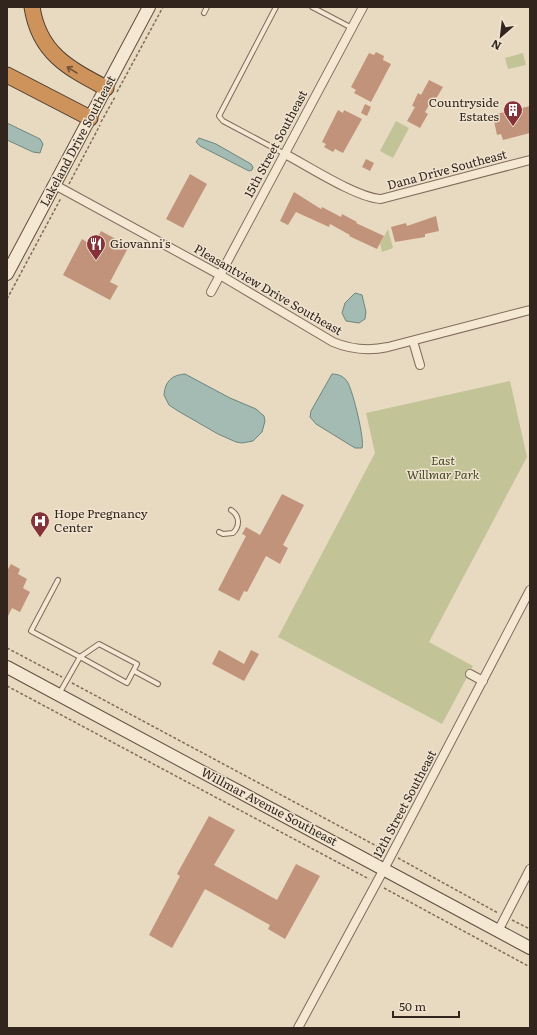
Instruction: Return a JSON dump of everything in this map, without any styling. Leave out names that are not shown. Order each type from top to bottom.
[{"type":"highway","points":[[32,7],[39,33],[52,53],[68,67],[106,88]]},
{"type":"highway","points":[[7,75],[90,118]]},
{"type":"main road","name":"Lakeland Drive Southeast","points":[[7,274],[60,188],[90,118],[149,7]]},
{"type":"main road","name":"Willmar Avenue Southeast","points":[[7,667],[530,948]]},
{"type":"street","name":"15th Street Southeast","points":[[211,292],[363,7]]},
{"type":"street","name":"Dana Drive Southeast","points":[[285,154],[356,192],[372,198],[381,199],[530,160]]},
{"type":"street","name":"Pleasantview Drive Southeast","points":[[60,188],[220,275],[341,346],[359,349],[378,349],[530,310]]},
{"type":"street","points":[[413,341],[420,365]]},
{"type":"street","name":"12th Street Southeast","points":[[298,1028],[392,854],[530,590]]},
{"type":"street","points":[[470,674],[483,681]]},
{"type":"street","points":[[498,931],[530,869]]},
{"type":"lane","points":[[204,13],[207,7]]},
{"type":"lane","points":[[276,7],[219,116],[222,121],[285,154]]},
{"type":"lane","points":[[312,7],[352,28]]},
{"type":"lane","points":[[220,532],[223,534],[233,533],[237,528],[238,520],[235,513],[231,510]]},
{"type":"lane","points":[[58,580],[30,630],[80,657],[127,683],[137,664],[99,644],[80,657],[59,694]]},
{"type":"lane","points":[[134,671],[158,684]]},
{"type":"path","points":[[7,299],[60,188],[163,7]]},
{"type":"path","points":[[7,648],[530,929]]},
{"type":"path","points":[[7,686],[530,967]]},
{"type":"green space","points":[[523,53],[526,65],[508,69],[505,58]]},
{"type":"green space","points":[[396,121],[409,128],[393,158],[380,151]]},
{"type":"green space","points":[[388,229],[393,248],[382,252],[380,244]]},
{"type":"green space","name":"East Willmar Park","points":[[510,381],[527,457],[429,642],[473,666],[442,724],[278,637],[375,453],[366,413]]},
{"type":"shaded area","points":[[7,123],[40,139],[43,144],[40,153],[33,152],[7,140]]},
{"type":"shaded area","points":[[199,138],[216,144],[251,164],[253,167],[252,170],[249,171],[200,146],[196,142]]},
{"type":"shaded area","points":[[355,293],[362,295],[366,312],[365,319],[359,323],[346,321],[342,313],[345,303]]},
{"type":"shaded area","points":[[185,374],[230,398],[256,409],[264,416],[265,421],[262,432],[253,441],[242,443],[236,442],[218,434],[169,405],[164,395],[168,382],[173,377]]},
{"type":"shaded area","points":[[332,374],[339,375],[347,381],[350,388],[362,436],[362,448],[355,448],[316,424],[310,417],[311,411]]},
{"type":"building","points":[[376,52],[384,56],[383,60],[391,64],[371,102],[354,93],[356,90],[351,87],[369,53],[374,55]]},
{"type":"building","points":[[429,80],[443,87],[434,102],[432,100],[425,112],[428,114],[420,128],[407,121],[415,107],[412,106],[418,93],[421,95]]},
{"type":"building","points":[[365,104],[371,107],[367,116],[361,113]]},
{"type":"building","name":"Countryside Estates","points":[[530,106],[530,133],[503,140],[501,134],[497,135],[494,121],[498,120],[496,114]]},
{"type":"building","points":[[338,110],[343,113],[344,110],[362,119],[343,153],[335,149],[333,152],[324,147],[326,144],[322,142]]},
{"type":"building","points":[[366,159],[374,163],[370,171],[362,167]]},
{"type":"building","points":[[190,174],[207,184],[183,228],[166,219]]},
{"type":"building","points":[[294,192],[321,209],[322,207],[341,217],[342,214],[357,222],[356,223],[384,236],[377,249],[349,236],[350,235],[330,224],[329,227],[296,212],[288,225],[280,221]]},
{"type":"building","points":[[436,216],[439,231],[425,234],[425,237],[395,242],[391,227],[406,223],[407,226]]},
{"type":"building","name":"Giovanni's","points":[[101,231],[129,246],[110,282],[118,286],[110,300],[63,275],[82,239],[93,246]]},
{"type":"building","points":[[282,494],[304,505],[283,545],[288,548],[280,564],[266,556],[247,592],[244,591],[239,601],[218,590],[246,536],[242,534],[246,527],[260,535]]},
{"type":"building","points":[[11,564],[20,569],[18,574],[27,579],[23,588],[30,592],[20,612],[12,608],[7,618],[7,571]]},
{"type":"building","points":[[219,650],[244,664],[251,650],[259,654],[244,681],[212,664]]},
{"type":"building","points":[[209,816],[235,830],[214,865],[277,900],[296,864],[320,876],[285,939],[268,929],[270,925],[205,889],[172,948],[149,935],[180,876],[177,874]]},
{"type":"place","name":"Countryside Estates","points":[[513,127]]},
{"type":"place","name":"Giovanni's","points":[[96,261]]},
{"type":"place","name":"Hope Pregnancy Center","points":[[40,538]]}]
